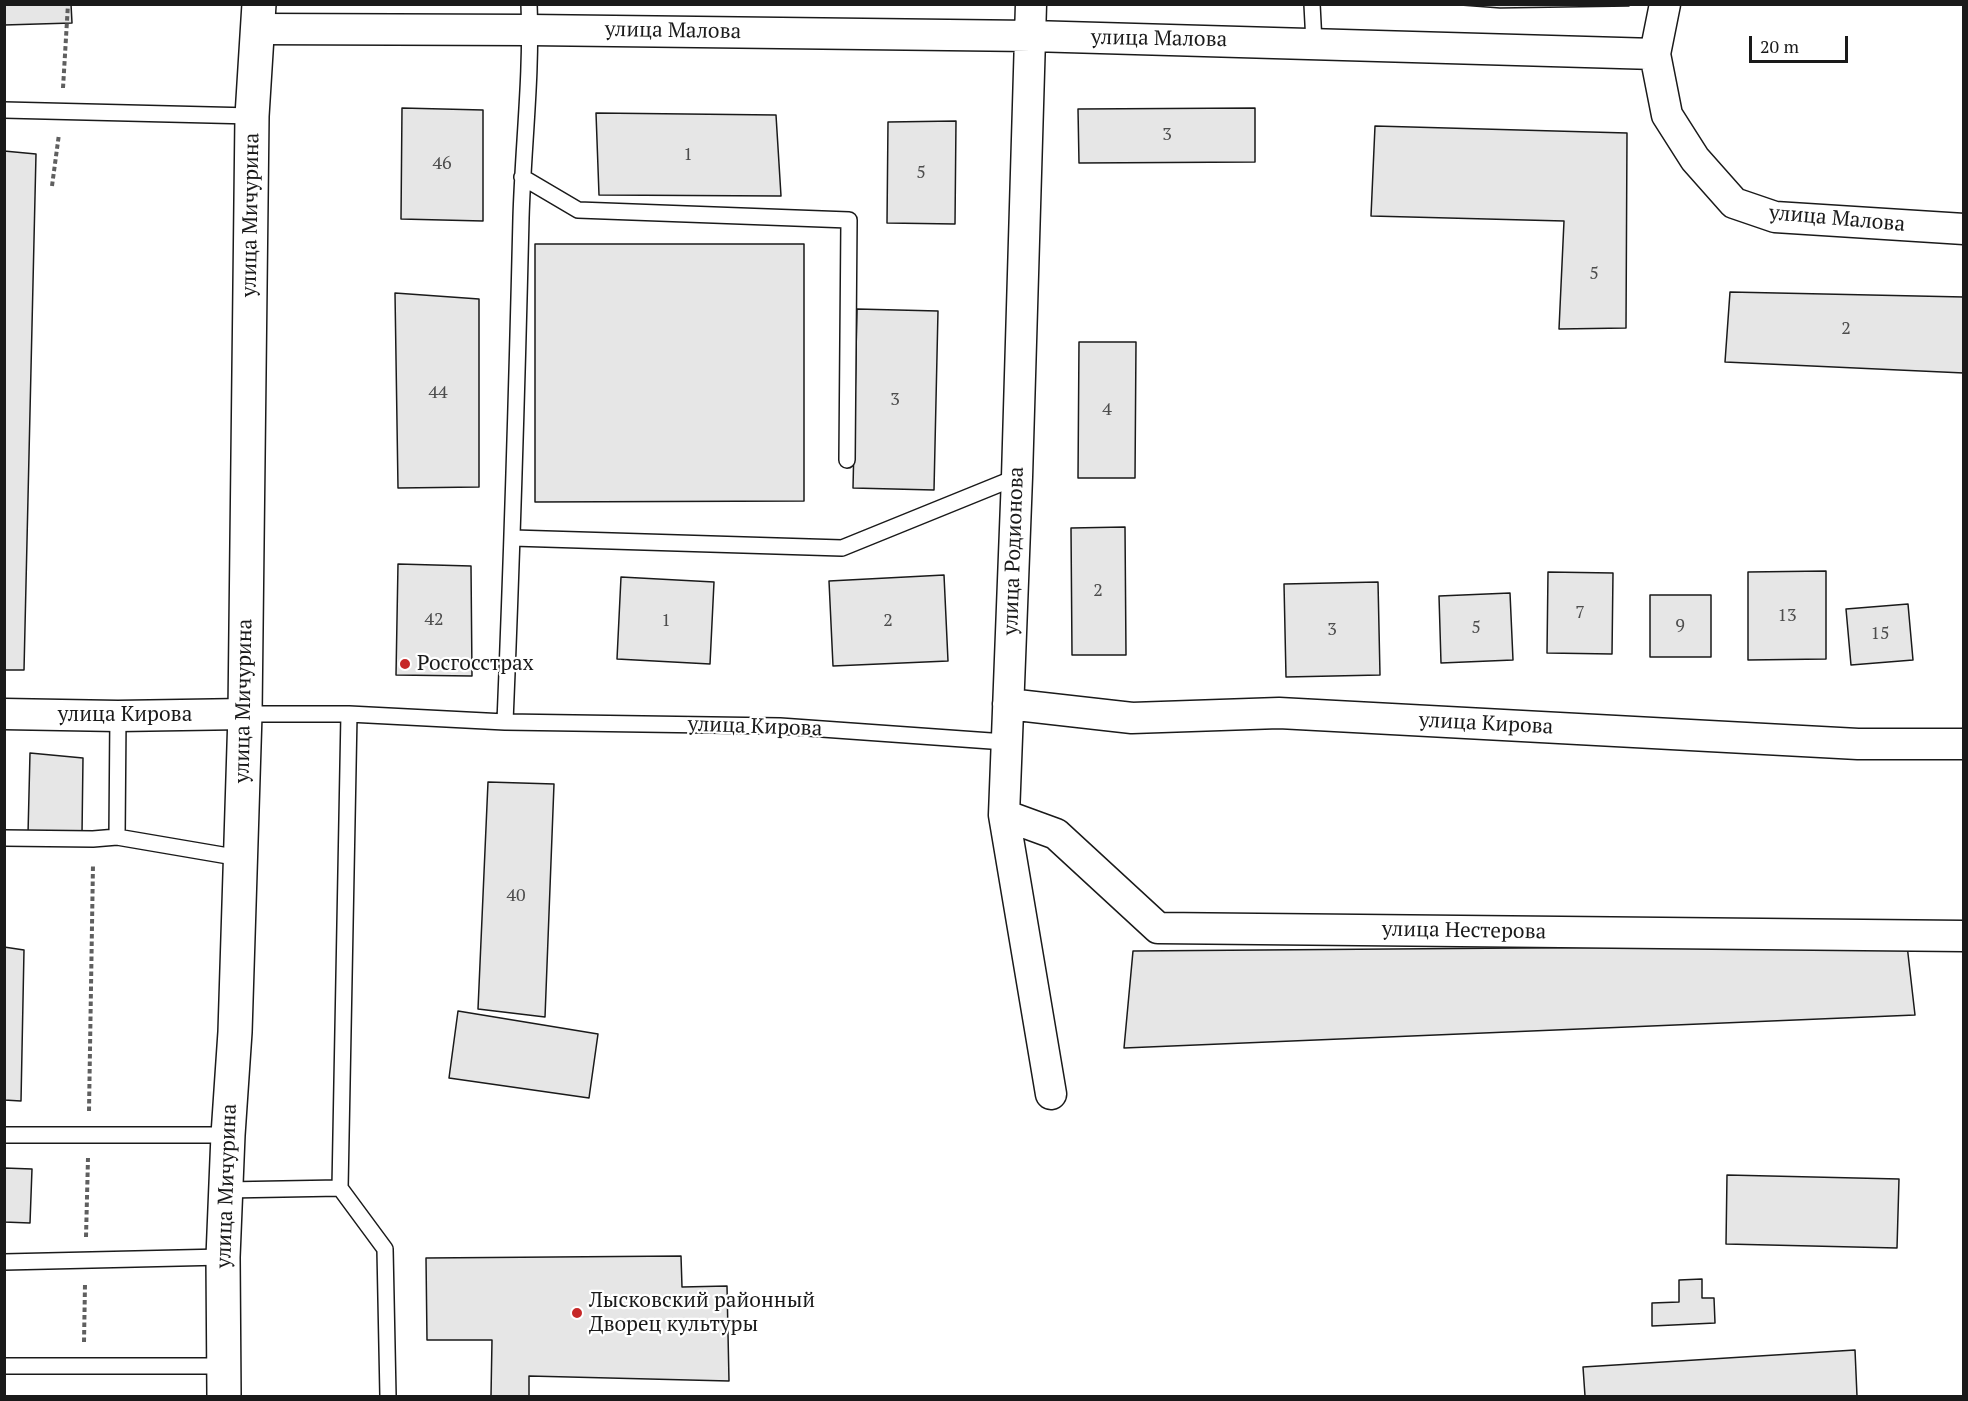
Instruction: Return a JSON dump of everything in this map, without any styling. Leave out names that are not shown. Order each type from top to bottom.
[{"type":"main road","name":"улица Мичурина","points":[[224,1381],[223,1257],[235,1032],[245,714],[252,117],[259,17]]},
{"type":"street","name":"улица Родионова","points":[[1031,4],[1004,815],[1051,1094]]},
{"type":"street","points":[[1656,54],[1665,4]]},
{"type":"street","name":"улица Малова","points":[[259,17],[529,17],[1031,36],[1656,54],[1667,115],[1695,159],[1734,203],[1775,217],[1964,229]]},
{"type":"street","name":"улица Кирова","points":[[1008,704],[1132,718],[1279,713],[1858,744],[1964,744]]},
{"type":"street","name":"улица Кирова","points":[[4,714],[118,716],[245,714]]},
{"type":"street","name":"улица Нестерова","points":[[1004,815],[1056,834],[1158,928],[1964,936]]},
{"type":"lane","points":[[1312,4],[1314,43]]},
{"type":"lane","points":[[505,722],[529,17]]},
{"type":"lane","points":[[4,110],[252,117]]},
{"type":"lane","points":[[522,177],[578,210],[849,220],[847,460]]},
{"type":"lane","points":[[513,538],[842,548],[1017,477]]},
{"type":"lane","name":"улица Кирова","points":[[245,714],[349,714],[505,722],[780,726],[1005,742]]},
{"type":"lane","points":[[349,714],[340,1188],[385,1250],[388,1396]]},
{"type":"lane","points":[[117,837],[118,716]]},
{"type":"lane","points":[[4,838],[117,837],[240,858]]},
{"type":"lane","points":[[4,1135],[228,1135]]},
{"type":"lane","points":[[226,1190],[340,1188]]},
{"type":"lane","points":[[4,1262],[223,1257]]},
{"type":"lane","points":[[4,1366],[224,1381]]},
{"type":"building","points":[[4,4],[71,4],[72,23],[4,25]]},
{"type":"building","points":[[1447,4],[1629,4],[1629,6],[1500,8]]},
{"type":"building","points":[[402,108],[483,110],[483,221],[401,219]]},
{"type":"building","points":[[1255,108],[1255,162],[1079,163],[1078,109]]},
{"type":"building","points":[[596,113],[776,115],[781,196],[599,195]]},
{"type":"building","points":[[956,121],[955,224],[887,223],[888,122]]},
{"type":"building","points":[[1375,126],[1627,133],[1626,328],[1559,329],[1564,221],[1371,216]]},
{"type":"building","points":[[4,151],[36,154],[24,670],[4,670]]},
{"type":"building","points":[[535,244],[804,244],[804,501],[535,502]]},
{"type":"building","points":[[1730,292],[1964,297],[1964,373],[1725,362]]},
{"type":"building","points":[[395,293],[479,299],[479,487],[398,488]]},
{"type":"building","points":[[857,309],[938,311],[934,490],[853,488]]},
{"type":"building","points":[[1079,342],[1136,342],[1135,478],[1078,478]]},
{"type":"building","points":[[1125,527],[1126,655],[1072,655],[1071,528]]},
{"type":"building","points":[[398,564],[471,566],[472,676],[396,675]]},
{"type":"building","points":[[1826,571],[1826,659],[1748,660],[1748,572]]},
{"type":"building","points":[[1548,572],[1613,573],[1612,654],[1547,653]]},
{"type":"building","points":[[944,575],[948,661],[833,666],[829,581]]},
{"type":"building","points":[[621,577],[714,582],[710,664],[617,659]]},
{"type":"building","points":[[1378,582],[1380,675],[1286,677],[1284,584]]},
{"type":"building","points":[[1510,593],[1513,660],[1441,663],[1439,596]]},
{"type":"building","points":[[1650,595],[1711,595],[1711,657],[1650,657]]},
{"type":"building","points":[[1908,604],[1913,660],[1851,665],[1846,609]]},
{"type":"building","points":[[30,753],[83,758],[82,834],[28,834]]},
{"type":"building","points":[[488,782],[554,784],[545,1017],[478,1009]]},
{"type":"building","points":[[1907,945],[1915,1015],[1124,1048],[1133,951]]},
{"type":"building","points":[[4,947],[24,950],[21,1101],[4,1100]]},
{"type":"building","points":[[458,1011],[598,1034],[589,1098],[449,1078]]},
{"type":"building","points":[[4,1168],[32,1169],[30,1223],[4,1222]]},
{"type":"building","points":[[1727,1175],[1899,1179],[1897,1248],[1726,1244]]},
{"type":"building","name":"Лысковский районный Дворец культуры","points":[[681,1256],[682,1287],[727,1286],[729,1381],[529,1376],[529,1396],[491,1396],[492,1340],[427,1340],[426,1258]]},
{"type":"building","points":[[1702,1279],[1702,1298],[1714,1298],[1715,1323],[1652,1326],[1652,1303],[1679,1302],[1679,1280]]},
{"type":"building","points":[[1855,1350],[1857,1396],[1585,1396],[1583,1367]]},
{"type":"place","name":"Росгосстрах","points":[[405,664]]},
{"type":"place","name":"Лысковский районный Дворец культуры","points":[[577,1313]]}]
